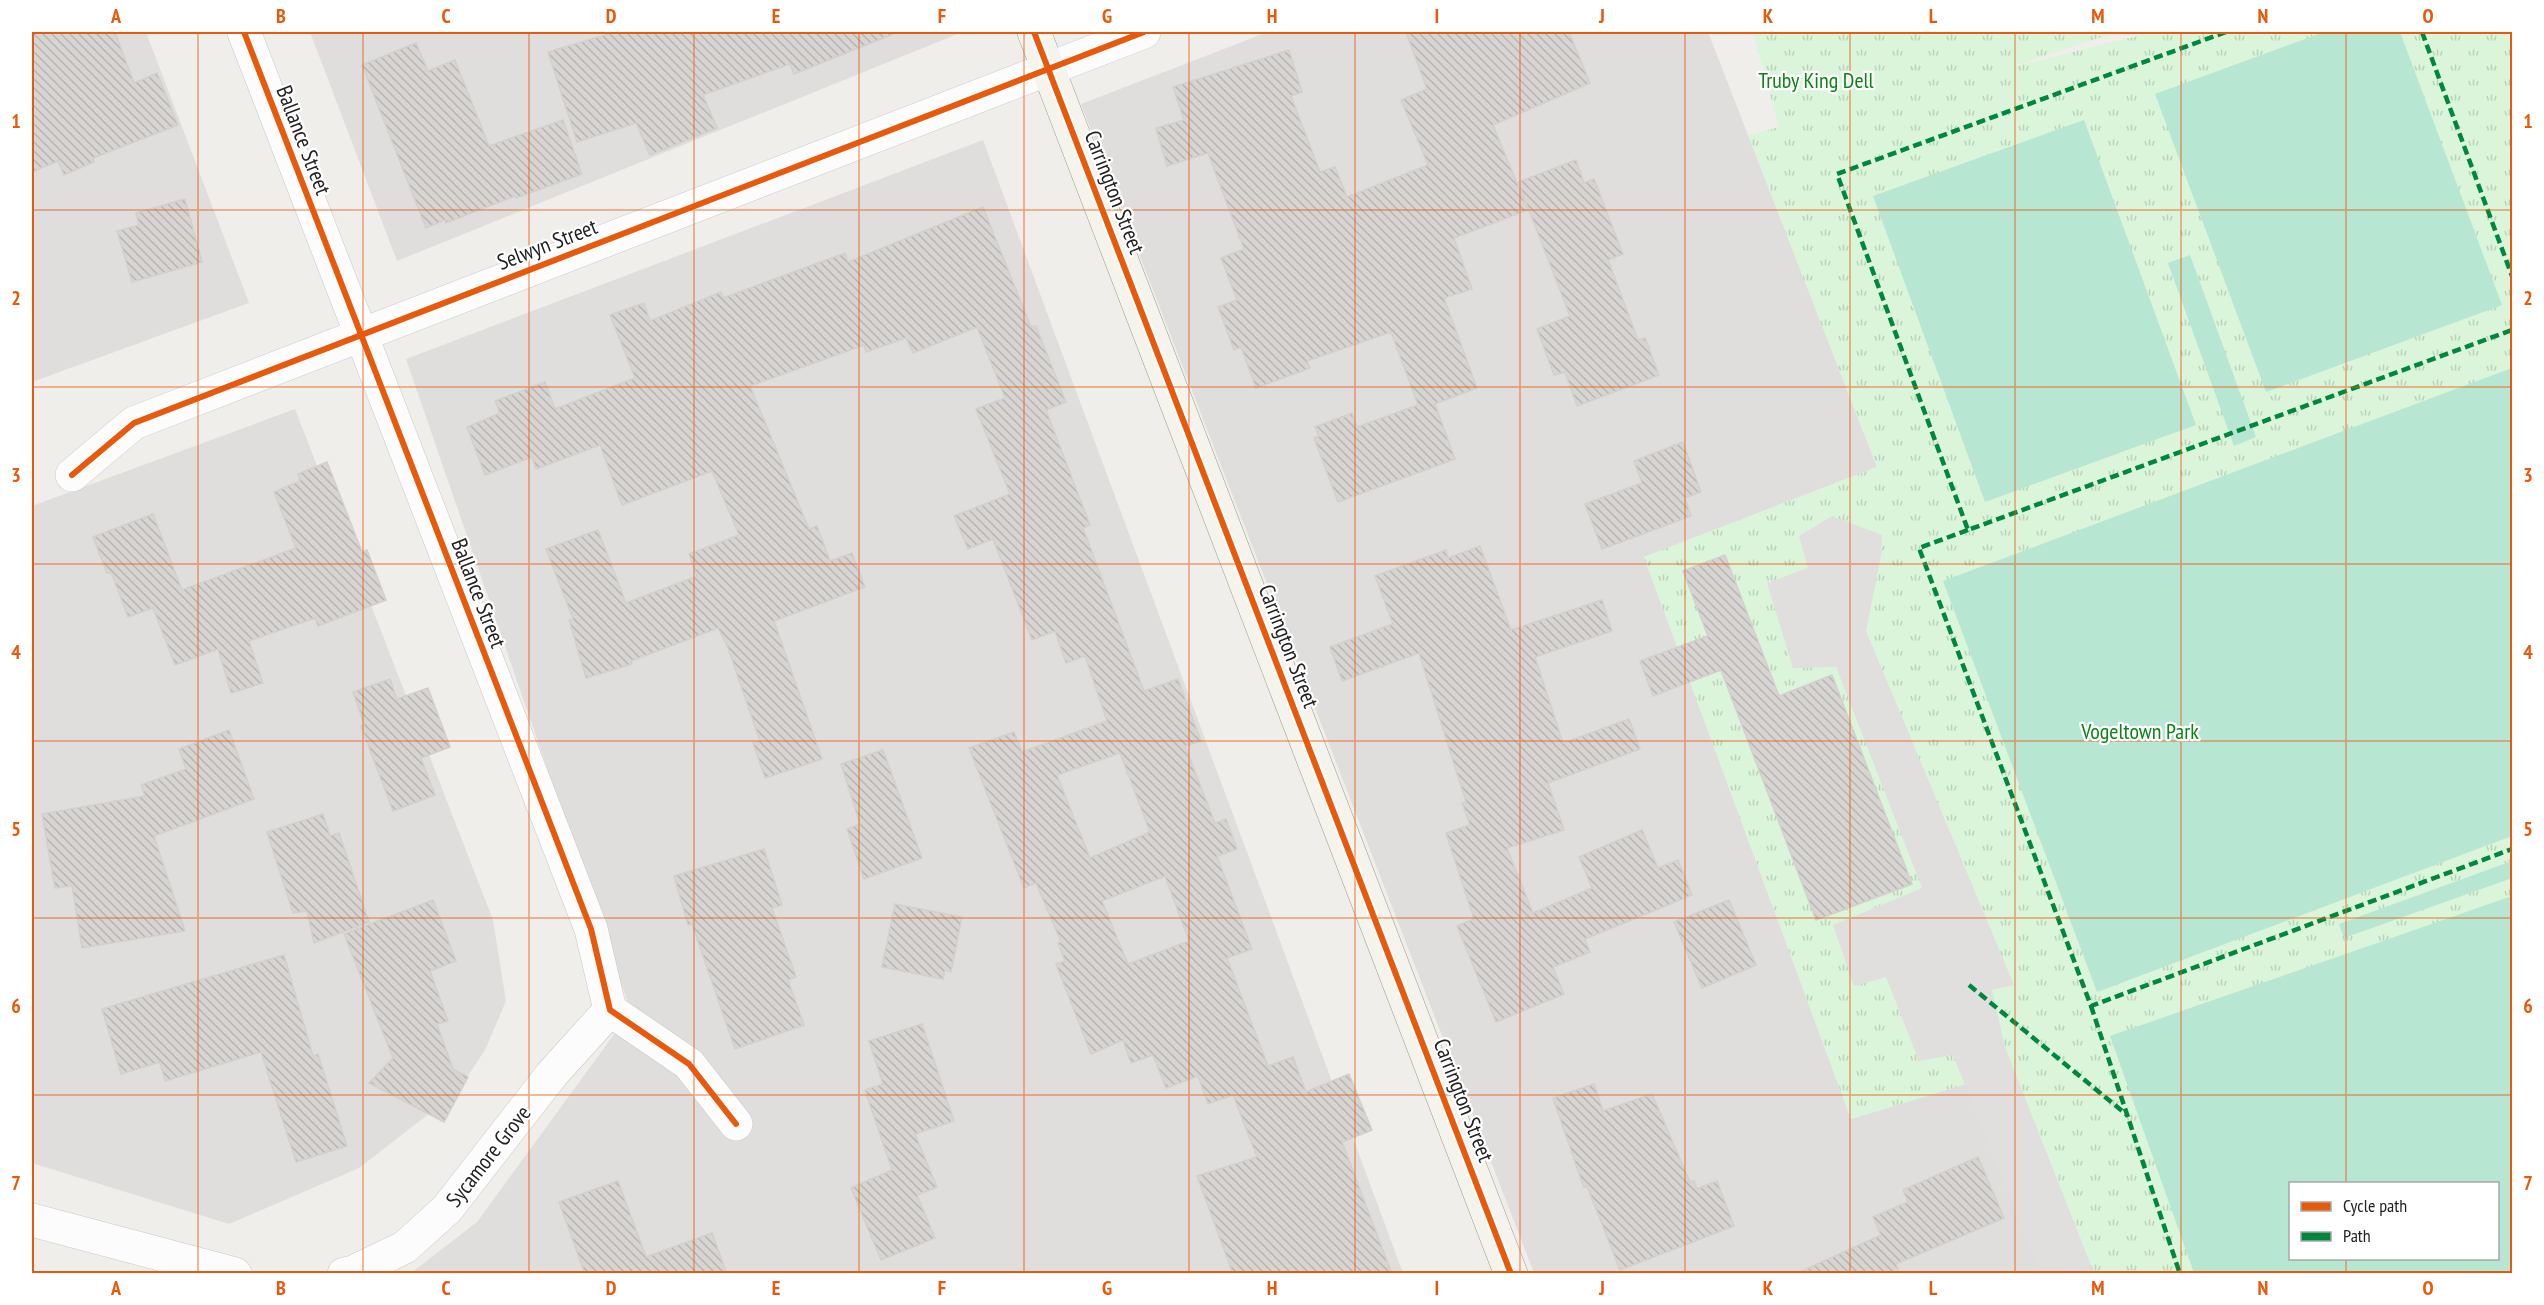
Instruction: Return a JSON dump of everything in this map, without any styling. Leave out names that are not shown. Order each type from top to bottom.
[{"type":"main road","name":"Carrington Street","points":[[1034,32],[1511,1274]]},
{"type":"street","name":"Ballance Street","points":[[243,32],[591,929],[610,1010]]},
{"type":"street","name":"Selwyn Street","points":[[72,475],[134,423],[1144,32]]},
{"type":"street","points":[[610,1010],[689,1064],[736,1124]]},
{"type":"street","name":"Sycamore Grove","points":[[344,1274],[353,1272],[405,1247],[447,1209],[552,1074],[610,1010]]},
{"type":"street","points":[[32,1220],[235,1274]]},
{"type":"shaded area","points":[[32,32],[146,32],[249,303],[32,382]]},
{"type":"shaded area","points":[[310,32],[960,32],[960,33],[397,261]]},
{"type":"shaded area","points":[[1268,32],[1708,32],[1877,467],[1644,557],[1851,1119],[1995,1075],[2053,1273],[1534,1273],[1081,104]]},
{"type":"shaded area","points":[[983,140],[1403,1273],[411,1273],[477,1222],[626,1018],[629,1006],[406,359]]},
{"type":"shaded area","points":[[295,409],[493,920],[506,1001],[485,1050],[457,1092],[359,1168],[229,1224],[32,1163],[32,506]]},
{"type":"shaded area","points":[[1832,516],[1882,535],[1881,556],[1866,631],[2014,985],[1992,990],[2005,1047],[2094,1273],[2040,1273],[1953,1055],[1919,1061],[1886,977],[1854,986],[1833,925],[1922,888],[1836,667],[1793,668],[1767,583],[1808,568],[1799,536]]},
{"type":"green space","name":"Vogeltown Park","points":[[1753,32],[2117,32],[2005,69],[2153,32],[2512,32],[2512,1273],[2053,1273],[1995,1075],[1851,1119],[1644,557],[1877,467],[1748,135],[1779,127]]},
{"type":"green space","points":[[2324,32],[2400,32],[2502,305],[2266,392],[2155,94]]},
{"type":"green space","points":[[2084,120],[2196,425],[1985,502],[1873,196]]},
{"type":"green space","points":[[2190,255],[2256,437],[2234,446],[2168,263]]},
{"type":"green space","points":[[2512,368],[2512,836],[2097,992],[1943,581]]},
{"type":"green space","points":[[2512,861],[2512,878],[2344,938],[2339,924]]},
{"type":"green space","points":[[2512,896],[2512,1273],[2194,1273],[2110,1036]]},
{"type":"building","points":[[32,32],[115,32],[134,83],[157,73],[178,125],[93,158],[94,162],[64,175],[58,161],[32,172]]},
{"type":"building","points":[[615,32],[896,33],[794,74],[790,64],[703,95],[717,128],[650,155],[636,123],[577,142],[548,52]]},
{"type":"building","points":[[1406,32],[1569,32],[1590,83],[1493,125],[1528,210],[1454,238],[1472,289],[1444,298],[1477,388],[1435,404],[1455,459],[1338,502],[1314,438],[1319,436],[1315,427],[1352,413],[1357,427],[1418,405],[1391,332],[1307,361],[1310,368],[1256,388],[1241,347],[1234,350],[1218,307],[1237,300],[1221,258],[1244,249],[1208,153],[1167,166],[1156,128],[1184,120],[1173,87],[1289,50],[1302,92],[1291,96],[1320,172],[1335,167],[1347,197],[1428,165],[1401,100],[1427,89]]},
{"type":"building","points":[[416,43],[428,71],[455,60],[489,146],[563,120],[582,174],[516,198],[515,196],[446,223],[445,220],[426,228],[362,65]]},
{"type":"building","points":[[1576,160],[1584,183],[1594,179],[1623,254],[1608,260],[1638,340],[1645,338],[1659,375],[1577,406],[1565,372],[1554,375],[1537,329],[1570,316],[1518,182]]},
{"type":"building","points":[[185,199],[202,262],[132,282],[117,231],[139,225],[136,213]]},
{"type":"building","points":[[983,207],[1031,327],[1036,326],[1066,402],[1046,410],[1090,525],[1083,528],[1144,691],[1178,679],[1201,741],[1185,746],[1215,823],[1226,819],[1237,849],[1217,856],[1252,949],[1227,958],[1268,1066],[1293,1057],[1306,1092],[1349,1074],[1372,1130],[1342,1142],[1392,1274],[1233,1274],[1197,1176],[1257,1157],[1233,1095],[1208,1104],[1198,1076],[1166,1088],[1153,1055],[1131,1063],[1123,1040],[1091,1054],[1056,964],[1065,961],[1058,943],[1061,942],[1036,883],[1024,888],[969,748],[1014,732],[1022,752],[1107,721],[1085,656],[1066,663],[1055,631],[1032,640],[993,539],[968,549],[954,516],[1010,494],[976,409],[1005,398],[977,327],[913,353],[906,338],[866,352],[864,345],[750,386],[809,529],[817,526],[830,561],[852,553],[865,587],[774,621],[822,759],[765,778],[753,743],[760,741],[728,648],[718,628],[631,661],[632,664],[586,678],[569,620],[573,619],[546,549],[598,530],[626,603],[697,576],[689,554],[739,535],[712,471],[622,505],[600,445],[536,469],[532,457],[485,475],[467,427],[500,413],[495,401],[545,382],[555,409],[635,378],[610,315],[644,303],[650,321],[721,292],[723,298],[845,253],[848,262]],"holes":[[[1120,753],[1150,832],[1090,858],[1057,775]],[[1165,876],[1189,941],[1128,964],[1102,901]]]},
{"type":"building","points":[[1683,442],[1701,492],[1685,498],[1691,516],[1602,549],[1585,504],[1642,483],[1634,461]]},
{"type":"building","points":[[327,462],[362,552],[367,550],[386,600],[318,626],[315,618],[249,641],[263,683],[231,693],[218,649],[175,665],[153,608],[128,617],[111,572],[107,573],[93,537],[153,514],[182,590],[296,548],[274,492],[300,481],[298,474]]},
{"type":"building","points":[[1480,546],[1511,630],[1602,600],[1612,631],[1535,657],[1563,743],[1629,719],[1640,749],[1548,783],[1564,830],[1507,848],[1533,913],[1592,888],[1579,857],[1642,830],[1658,868],[1678,860],[1692,895],[1585,939],[1590,952],[1553,967],[1564,994],[1496,1022],[1457,926],[1474,919],[1446,833],[1470,825],[1462,803],[1466,802],[1419,653],[1342,681],[1330,647],[1393,624],[1375,576],[1446,550],[1448,558]]},
{"type":"building","points":[[1725,555],[1779,696],[1832,675],[1912,884],[1816,920],[1721,670],[1653,696],[1640,661],[1708,636],[1683,571]]},
{"type":"building","points":[[390,679],[397,699],[428,688],[450,747],[421,758],[435,795],[393,811],[361,726],[364,724],[353,692]]},
{"type":"building","points":[[229,730],[254,799],[154,836],[185,931],[82,948],[72,886],[55,888],[42,814],[145,796],[141,785],[186,769],[179,749]]},
{"type":"building","points":[[883,750],[922,858],[864,879],[847,829],[860,824],[841,764]]},
{"type":"building","points":[[323,814],[330,836],[339,833],[369,922],[314,943],[307,911],[293,913],[267,832]]},
{"type":"building","points":[[764,849],[782,905],[772,908],[796,977],[788,980],[804,1025],[735,1049],[692,924],[688,925],[674,876]]},
{"type":"building","points":[[433,900],[456,961],[430,971],[448,1021],[437,1024],[453,1069],[468,1077],[444,1122],[369,1083],[393,1058],[344,934]]},
{"type":"building","points":[[1729,900],[1756,965],[1702,988],[1674,922]]},
{"type":"building","points":[[895,904],[962,917],[951,972],[945,970],[943,979],[882,967]]},
{"type":"building","points":[[284,955],[313,1056],[318,1054],[347,1146],[296,1162],[261,1052],[165,1081],[160,1062],[121,1074],[102,1009]]},
{"type":"building","points":[[922,1024],[954,1121],[915,1134],[937,1187],[917,1195],[935,1238],[881,1260],[851,1188],[892,1170],[865,1090],[883,1084],[869,1041]]},
{"type":"building","points":[[1594,1084],[1603,1111],[1652,1094],[1690,1182],[1694,1181],[1697,1189],[1717,1181],[1734,1226],[1620,1270],[1587,1186],[1584,1188],[1553,1098]]},
{"type":"building","points":[[1978,1157],[2004,1218],[1896,1264],[1900,1274],[1795,1274],[1881,1235],[1873,1217],[1908,1202],[1903,1190]]},
{"type":"building","points":[[618,1181],[646,1257],[712,1233],[727,1274],[585,1274],[559,1202]]},
{"type":"marked path","points":[[2226,32],[1837,174],[1968,530],[2512,330]]},
{"type":"marked path","points":[[2422,32],[2512,276]]},
{"type":"marked path","points":[[1968,530],[1919,548],[2091,1006],[2512,849]]},
{"type":"marked path","points":[[1969,985],[2127,1115]]},
{"type":"marked path","points":[[2091,1006],[2180,1274]]},
{"type":"cycle path","points":[[244,32],[591,929],[610,1010],[689,1064],[736,1124]]},
{"type":"cycle path","points":[[1034,32],[1511,1274]]},
{"type":"cycle path","points":[[72,475],[134,423],[1144,32]]},
{"type":"park label","name":"Truby King Dell","points":[[1816,80]]}]
